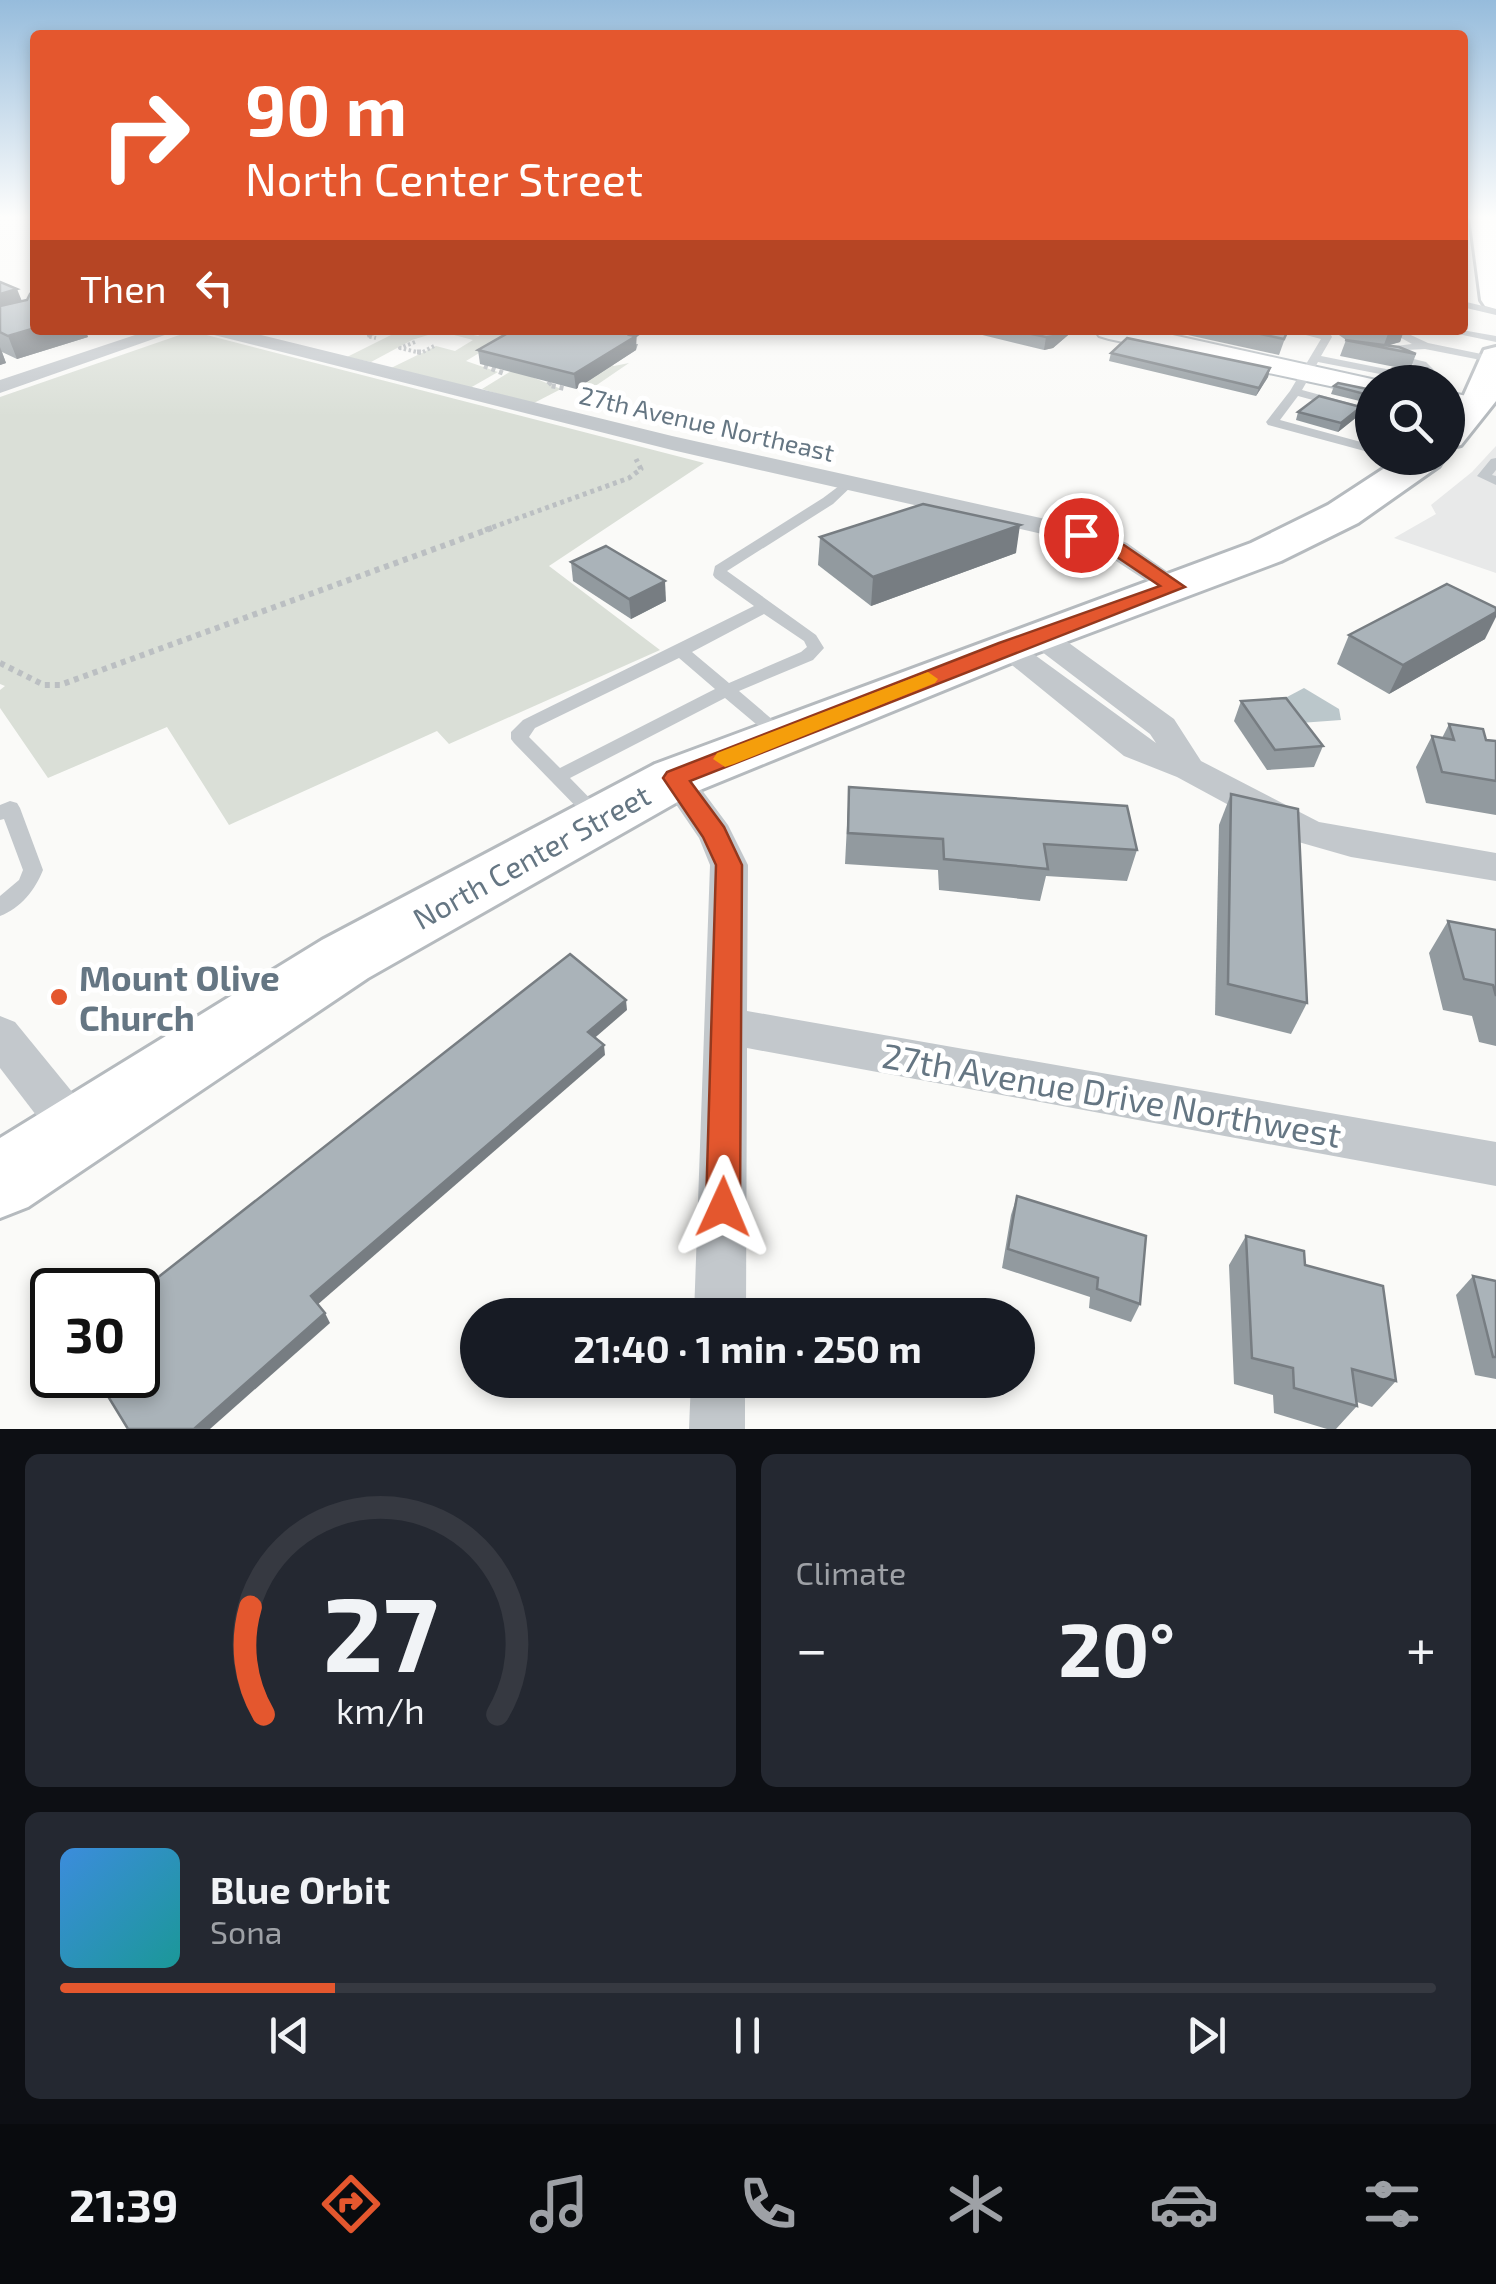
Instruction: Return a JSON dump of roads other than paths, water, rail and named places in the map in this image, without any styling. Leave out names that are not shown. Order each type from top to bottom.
[{"type":"main road","name":"North Center Street","points":[[1465,401],[1495,367]]},
{"type":"main road","name":"North Center Street","points":[[0,1180],[345,960],[675,778],[1023,642],[1234,566],[1326,524],[1380,492],[1396,475]]},
{"type":"street","points":[[0,386],[154,335]]},
{"type":"street","name":"27th Avenue Northeast","points":[[237,335],[848,484],[1100,541],[1175,587]]},
{"type":"street","points":[[1130,335],[1355,383]]},
{"type":"street","points":[[1023,642],[1189,769],[1322,837],[1496,867]]},
{"type":"street","points":[[675,778],[714,834],[729,865],[720,1298]]},
{"type":"street","name":"27th Avenue Drive Northwest","points":[[728,1026],[1496,1164]]},
{"type":"street","points":[[0,1035],[74,1130]]},
{"type":"street","points":[[717,1429],[718,1398]]},
{"type":"lane","points":[[1468,305],[1496,312]]},
{"type":"lane","points":[[1468,334],[1496,339]]},
{"type":"lane","points":[[1308,335],[1344,343]]},
{"type":"lane","points":[[1402,335],[1495,367]]},
{"type":"lane","points":[[1325,340],[1272,422],[1355,444]]},
{"type":"lane","points":[[1306,374],[1429,374],[1422,364],[1380,351],[1425,346]]},
{"type":"lane","points":[[1306,374],[1355,404]]},
{"type":"lane","points":[[1496,462],[1484,476],[1496,481]]},
{"type":"lane","points":[[557,776],[726,690],[807,656],[816,648],[810,638],[720,575],[720,569],[828,501],[848,484]]},
{"type":"lane","points":[[598,818],[520,739],[520,732],[529,724],[765,608]]},
{"type":"lane","points":[[680,651],[782,736]]},
{"type":"lane","points":[[0,812],[10,808],[33,870],[26,885],[0,908]]},
{"type":"place","name":"Mount Olive Church","points":[[59,997]]}]
